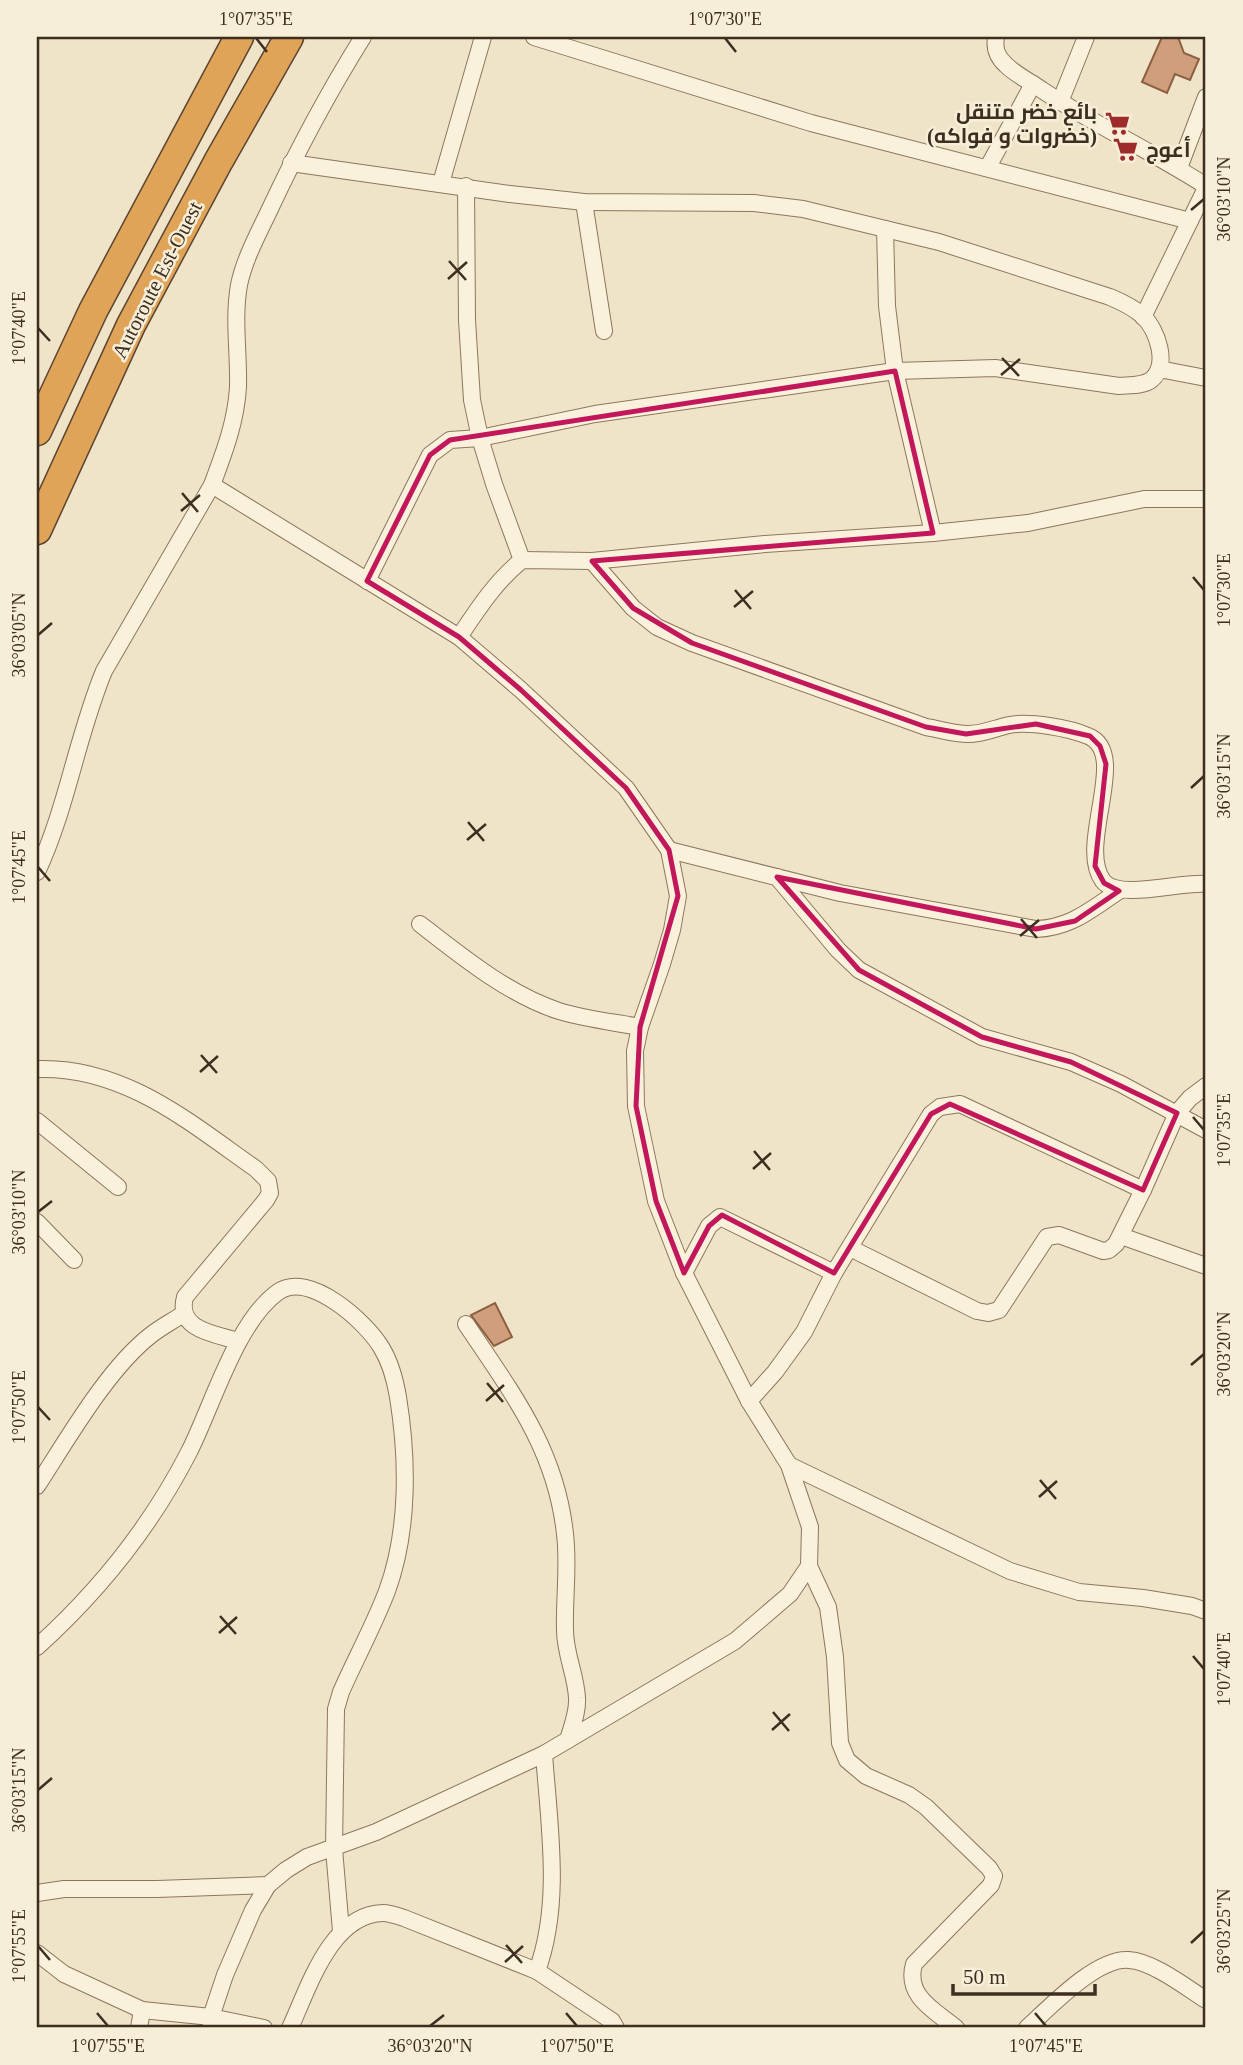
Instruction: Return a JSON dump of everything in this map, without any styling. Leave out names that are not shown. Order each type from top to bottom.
[{"type":"highway","name":"Autoroute Est-Ouest","points":[[37,431],[93,311],[239,37]]},
{"type":"highway","name":"Autoroute Est-Ouest","points":[[37,530],[131,325],[218,162],[289,37]]},
{"type":"street","points":[[37,872],[67,785],[90,704],[104,671],[212,485],[235,418],[239,285],[251,250],[291,163],[363,37]]},
{"type":"street","points":[[441,183],[484,37]]},
{"type":"street","points":[[534,37],[811,123],[1190,221]]},
{"type":"street","points":[[996,37],[996,53],[1006,65],[1060,102],[1179,168],[1206,187],[1143,317]]},
{"type":"street","points":[[1060,102],[1086,37]]},
{"type":"street","points":[[988,167],[1033,84]]},
{"type":"street","points":[[1179,168],[1206,97]]},
{"type":"street","points":[[291,163],[584,202],[754,203],[803,209],[939,242],[1096,292],[1129,306],[1143,317],[1152,328],[1158,344],[1159,369],[1151,380],[1138,385],[1119,386],[995,368],[895,371],[595,414],[480,438],[450,440],[430,455],[367,581]]},
{"type":"street","points":[[466,186],[467,320],[472,400],[494,484],[522,560]]},
{"type":"street","points":[[584,202],[604,331]]},
{"type":"street","points":[[885,229],[887,306],[895,371],[933,533]]},
{"type":"street","points":[[1159,369],[1206,378]]},
{"type":"street","points":[[212,485],[459,638],[521,690],[626,788],[668,850],[678,896],[665,953],[640,1027],[635,1051],[636,1106],[656,1200],[684,1273],[749,1401],[789,1465],[810,1527],[808,1566],[828,1607],[835,1657],[840,1743],[847,1760],[866,1776],[909,1795],[926,1807],[994,1876],[991,1885],[914,1964],[911,1977],[913,1989],[956,2028]]},
{"type":"street","points":[[459,638],[486,597],[505,574],[522,560],[592,561],[765,544],[933,533],[1028,523],[1144,499],[1206,499]]},
{"type":"street","points":[[592,561],[633,608],[657,627],[692,643],[926,727],[966,734],[990,732],[1010,725],[1036,724],[1090,736],[1100,746],[1106,764],[1094,845],[1095,866],[1104,883],[1119,891]]},
{"type":"street","points":[[668,850],[840,893],[1036,929],[1054,929],[1075,920],[1119,891],[1206,884]]},
{"type":"street","points":[[777,877],[838,950],[859,970],[982,1037],[1072,1062],[1206,1130]]},
{"type":"street","points":[[420,924],[473,965],[514,990],[556,1010],[640,1027]]},
{"type":"street","points":[[37,1069],[75,1070],[99,1076],[165,1105],[256,1169],[268,1181],[270,1193],[185,1297],[182,1308],[191,1324],[204,1331],[238,1341]]},
{"type":"street","points":[[850,1248],[976,1311],[988,1313],[999,1310],[1047,1237],[1059,1235],[1103,1251],[1109,1250],[1121,1236],[1177,1113],[1190,1098],[1206,1086]]},
{"type":"street","points":[[749,1401],[775,1372],[804,1332],[834,1273],[931,1114],[940,1107],[960,1104],[1143,1190]]},
{"type":"street","points":[[37,1121],[118,1187]]},
{"type":"street","points":[[684,1273],[709,1226],[720,1217],[727,1218],[834,1273]]},
{"type":"street","points":[[37,1222],[74,1259]]},
{"type":"street","points":[[1121,1236],[1206,1266]]},
{"type":"street","points":[[37,1647],[72,1615],[120,1560],[189,1453],[238,1341],[263,1307],[278,1292],[291,1286],[309,1289],[331,1298],[372,1333],[382,1348],[394,1377],[400,1413],[402,1522],[387,1591],[335,1709],[334,1849],[341,1931]]},
{"type":"street","points":[[37,1486],[81,1419],[123,1363],[151,1335],[183,1314]]},
{"type":"street","points":[[466,1324],[516,1399],[541,1443],[556,1479],[566,1535],[566,1647],[577,1698],[568,1740]]},
{"type":"street","points":[[789,1465],[1010,1571],[1079,1592],[1143,1598],[1206,1611]]},
{"type":"street","points":[[211,2023],[225,1975],[248,1921],[268,1885],[286,1870],[307,1857],[334,1849],[424,1811],[544,1754],[735,1641],[790,1594],[808,1566]]},
{"type":"street","points":[[537,1971],[551,1902],[544,1754]]},
{"type":"street","points":[[37,1893],[64,1889],[268,1885]]},
{"type":"street","points":[[290,2028],[327,1950],[341,1931],[360,1919],[383,1913],[404,1918],[537,1971],[612,2021],[616,2028]]},
{"type":"street","points":[[37,1953],[64,1974],[142,2010],[211,2023],[264,2028]]},
{"type":"street","points":[[1027,2028],[1070,1990],[1108,1963],[1129,1959],[1147,1965],[1206,2000]]},
{"type":"street","points":[[139,2028],[142,2010]]},
{"type":"highlighted area","points":[[895,371],[933,533],[592,561],[633,608],[692,643],[926,727],[966,734],[1036,724],[1090,736],[1100,746],[1106,764],[1095,866],[1104,883],[1119,891],[1075,921],[1036,929],[777,877],[859,970],[982,1037],[1071,1062],[1177,1113],[1143,1190],[950,1104],[931,1114],[834,1273],[722,1215],[709,1226],[684,1273],[656,1201],[636,1106],[640,1027],[678,896],[669,850],[626,788],[521,690],[459,637],[367,581],[430,455],[450,440]]},
{"type":"building","points":[[1162,37],[1178,37],[1184,53],[1199,59],[1190,80],[1175,74],[1167,93],[1142,82]]},
{"type":"building","points":[[495,1303],[512,1337],[494,1346],[471,1315]]},
{"type":"place","name":"بائع خضر متنقل (خضروات و فواكه)","points":[[1117,124]]},
{"type":"place","name":"أعوج","points":[[1126,150]]}]
